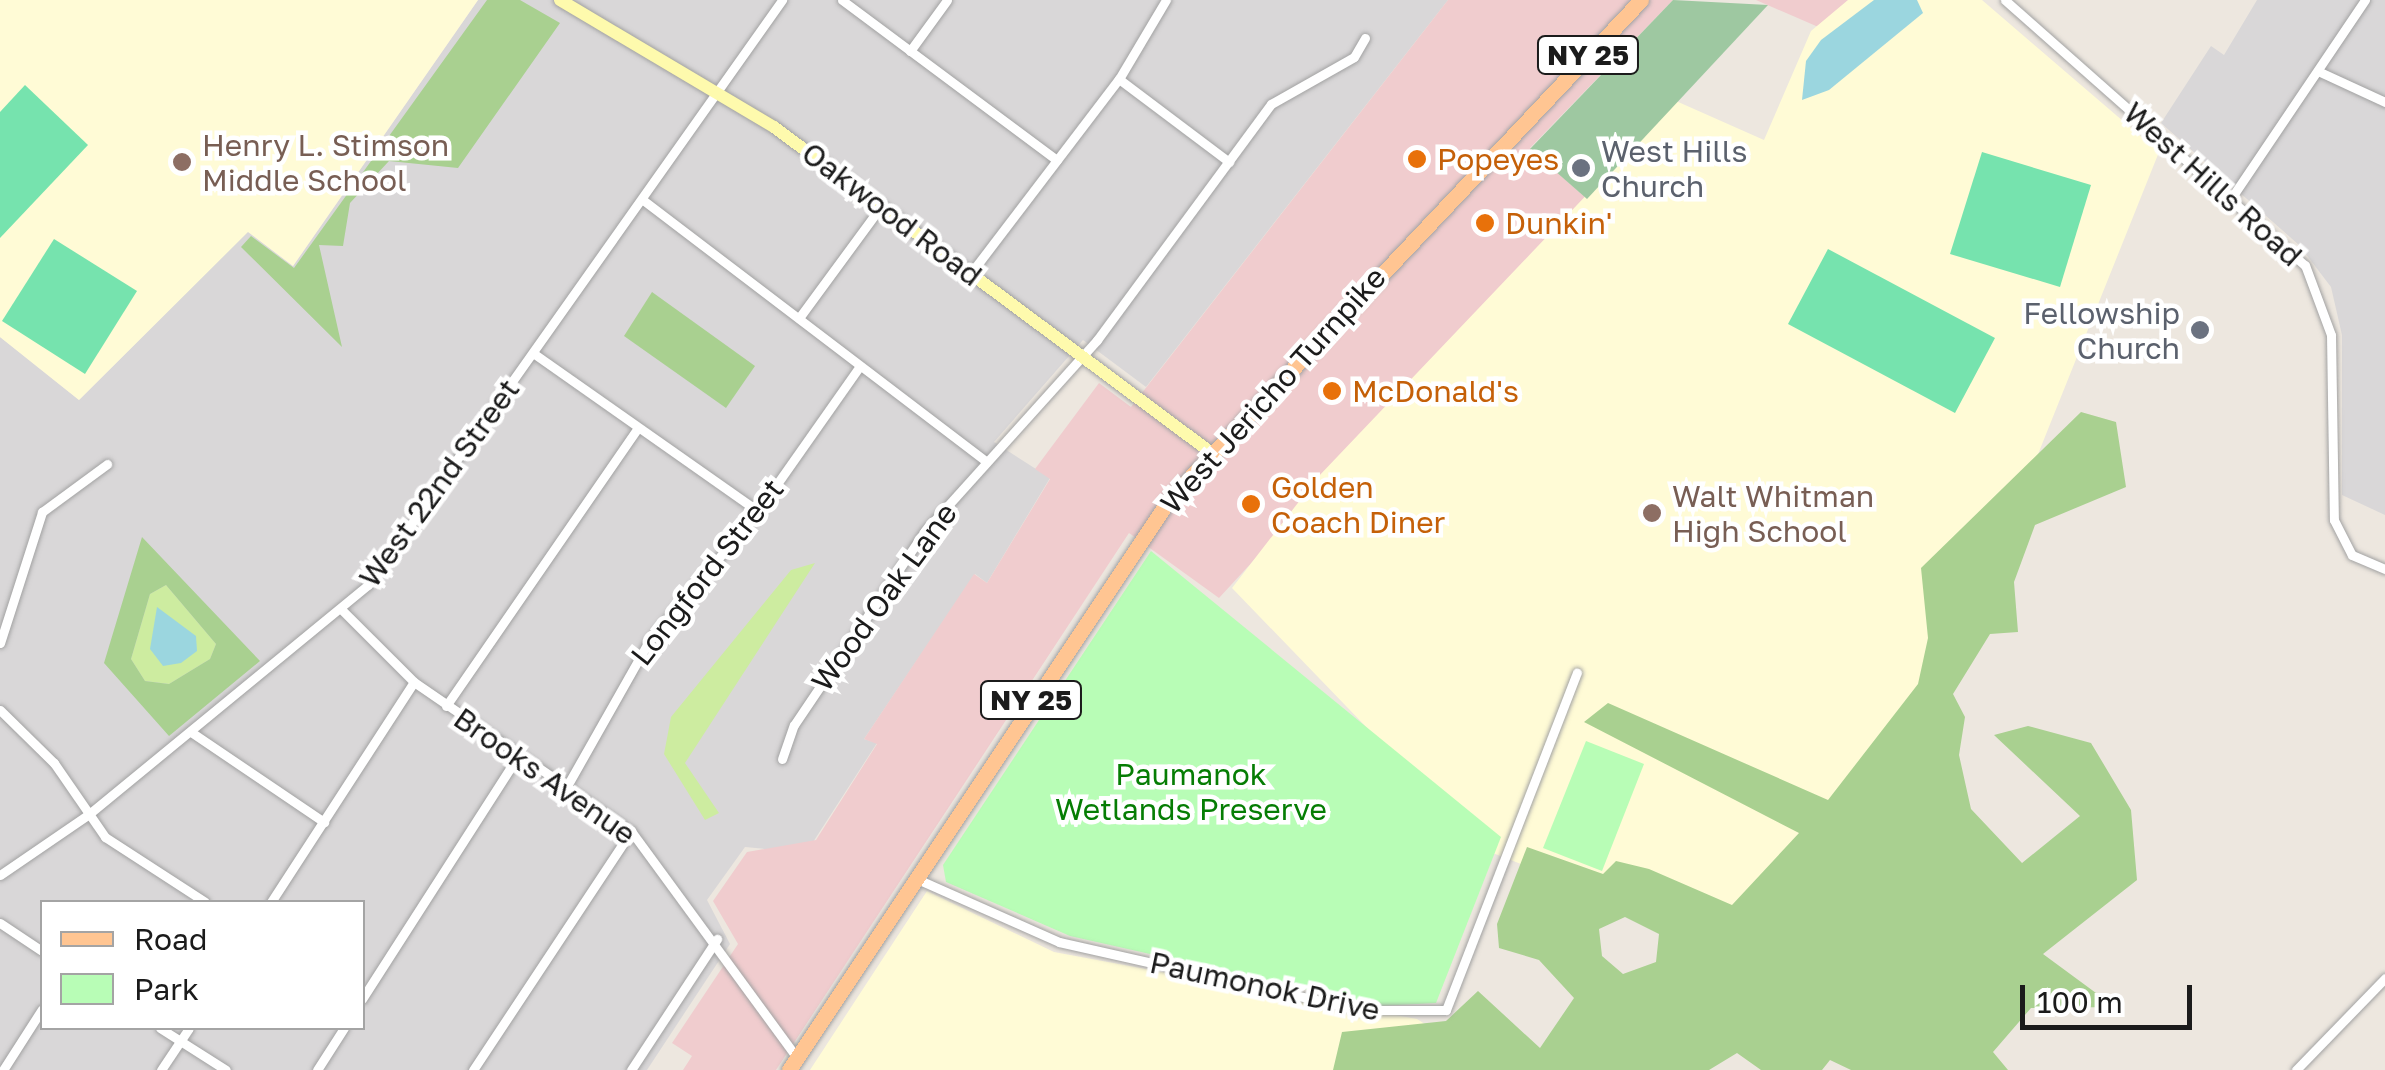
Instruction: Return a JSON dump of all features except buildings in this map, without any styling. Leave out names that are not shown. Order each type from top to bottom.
[{"type":"main road","name":"West Jericho Turnpike","points":[[793,1064],[1062,653],[1209,451],[1641,0]]},
{"type":"main road","name":"Oakwood Road","points":[[566,2],[715,89],[882,206],[1209,451]]},
{"type":"street","name":"West 22nd Street","points":[[0,875],[90,814],[342,610],[386,565],[642,200],[715,89],[782,0]]},
{"type":"street","points":[[842,0],[1058,160]]},
{"type":"street","points":[[910,51],[947,0]]},
{"type":"street","points":[[972,273],[1119,79],[1166,0]]},
{"type":"street","name":"West Hills Road","points":[[2005,0],[2232,197],[2318,285],[2332,335],[2334,520],[2352,555],[2385,569]]},
{"type":"street","points":[[2232,197],[2365,0]]},
{"type":"street","name":"Wood Oak Lane","points":[[782,759],[794,724],[894,572],[1082,355],[1286,90],[1354,57],[1365,38]]},
{"type":"street","points":[[2320,72],[2385,102]]},
{"type":"street","points":[[1119,79],[1229,162]]},
{"type":"street","points":[[642,200],[987,462]]},
{"type":"street","points":[[799,318],[882,206]]},
{"type":"street","points":[[534,353],[758,511]]},
{"type":"street","name":"Longford Street","points":[[568,786],[648,641],[758,511],[860,366]]},
{"type":"street","points":[[446,706],[638,428]]},
{"type":"street","points":[[0,642],[42,512],[107,464]]},
{"type":"street","name":"Brooks Avenue","points":[[342,610],[414,682],[630,831],[717,938],[793,1064]]},
{"type":"street","name":"Paumonok Drive","points":[[916,880],[1058,942],[1360,1010],[1446,1010],[1577,673]]},
{"type":"street","points":[[271,900],[414,682]]},
{"type":"street","points":[[0,710],[90,814],[104,836],[202,900]]},
{"type":"street","points":[[191,732],[324,822]]},
{"type":"street","points":[[365,994],[518,756]]},
{"type":"street","points":[[473,1070],[630,831]]},
{"type":"street","points":[[0,923],[40,950]]},
{"type":"street","points":[[631,1070],[717,938]]},
{"type":"street","points":[[2296,1070],[2385,978]]},
{"type":"street","points":[[4,1070],[40,1012]]},
{"type":"street","points":[[163,1030],[226,1070]]},
{"type":"street","points":[[161,1070],[188,1030]]},
{"type":"street","points":[[317,1070],[343,1030]]},
{"type":"shaded area","name":"Henry L. Stimson Middle School","points":[[0,0],[478,0],[293,266],[248,232],[79,400],[0,337]]},
{"type":"shaded area","points":[[478,0],[1448,0],[1146,387],[1083,340],[994,442],[1050,478],[987,583],[975,574],[864,739],[877,743],[806,853],[745,847],[707,900],[730,944],[647,1070],[0,1070],[0,337],[79,400],[248,231],[293,266]]},
{"type":"shaded area","points":[[1448,0],[1673,0],[1530,148],[1587,199],[1219,598],[1129,533],[776,1070],[683,1070],[692,1056],[672,1043],[738,944],[713,901],[747,852],[816,840],[877,744],[864,739],[974,574],[987,583],[1050,479],[1035,469],[1099,383],[1131,407]]},
{"type":"shaded area","points":[[1756,0],[1856,0],[1823,29]]},
{"type":"shaded area","name":"Walt Whitman High School","points":[[1848,0],[1982,0],[2159,152],[1826,984],[1485,850],[1232,588],[1318,477],[1676,101],[1764,140],[1811,31]]},
{"type":"shaded area","points":[[2257,0],[2385,0],[2385,515],[2342,495],[2342,335],[2331,287],[2299,245],[2161,123],[2211,46],[2224,55]]},
{"type":"shaded area","points":[[927,891],[1054,952],[1417,1019],[1496,1070],[810,1070]]},
{"type":"green space","points":[[487,0],[520,0],[560,23],[458,168],[389,161],[350,203],[343,246],[319,245],[342,347],[241,247],[251,236],[294,268]]},
{"type":"green space","points":[[1673,0],[1768,5],[1587,199],[1530,149]]},
{"type":"green space","points":[[25,85],[88,145],[0,238],[0,112]]},
{"type":"green space","points":[[1982,152],[2091,185],[2060,287],[1950,254]]},
{"type":"green space","points":[[54,239],[137,291],[85,374],[2,321]]},
{"type":"green space","points":[[1828,249],[1995,338],[1955,413],[1788,324]]},
{"type":"green space","points":[[652,292],[755,366],[726,408],[624,336]]},
{"type":"green space","points":[[2081,412],[2116,422],[2126,487],[2035,525],[2014,582],[2018,632],[1990,634],[1953,694],[1965,717],[1959,755],[1971,809],[2022,863],[2080,816],[1994,735],[2028,726],[2091,743],[2131,810],[2137,880],[2043,954],[2115,1007],[2031,1008],[1993,1052],[2008,1070],[1851,1070],[1830,1060],[1822,1070],[1761,1070],[1737,1053],[1709,1070],[1333,1070],[1342,1032],[1446,1021],[1478,991],[1540,1048],[1574,998],[1539,960],[1499,948],[1497,924],[1527,847],[1603,874],[1616,861],[1649,869],[1732,905],[1799,833],[1584,722],[1608,703],[1828,800],[1918,684],[1928,638],[1921,568]],"holes":[[[1625,917],[1659,934],[1656,962],[1623,974],[1602,956],[1599,929]]]},
{"type":"green space","points":[[142,537],[260,661],[169,736],[104,663]],"holes":[[[166,585],[216,644],[210,659],[169,684],[145,681],[131,659],[150,594]]]},
{"type":"green space","name":"Paumanok Wetlands Preserve","points":[[1151,551],[1501,837],[1436,1003],[1380,1006],[1070,936],[946,882],[943,865]]},
{"type":"green space","points":[[815,563],[685,763],[719,813],[705,820],[664,754],[671,717],[791,570]]},
{"type":"green space","points":[[166,585],[216,644],[210,659],[169,684],[145,681],[131,659],[150,594]]},
{"type":"green space","points":[[1586,741],[1644,764],[1602,871],[1543,848]]},
{"type":"water","points":[[1874,0],[1917,0],[1923,13],[1829,90],[1802,100],[1806,61],[1821,40]]},
{"type":"water","points":[[157,607],[196,636],[197,651],[181,663],[163,666],[150,649]]},
{"type":"place","name":"Popeyes","points":[[1417,159]]},
{"type":"place","name":"Henry L. Stimson Middle School","points":[[182,162]]},
{"type":"place","name":"West Hills Church","points":[[1581,168]]},
{"type":"place","name":"Dunkin'","points":[[1485,223]]},
{"type":"place","name":"Fellowship Church","points":[[2200,330]]},
{"type":"place","name":"McDonald's","points":[[1332,391]]},
{"type":"place","name":"Golden Coach Diner","points":[[1251,504]]},
{"type":"place","name":"Walt Whitman High School","points":[[1652,513]]}]
